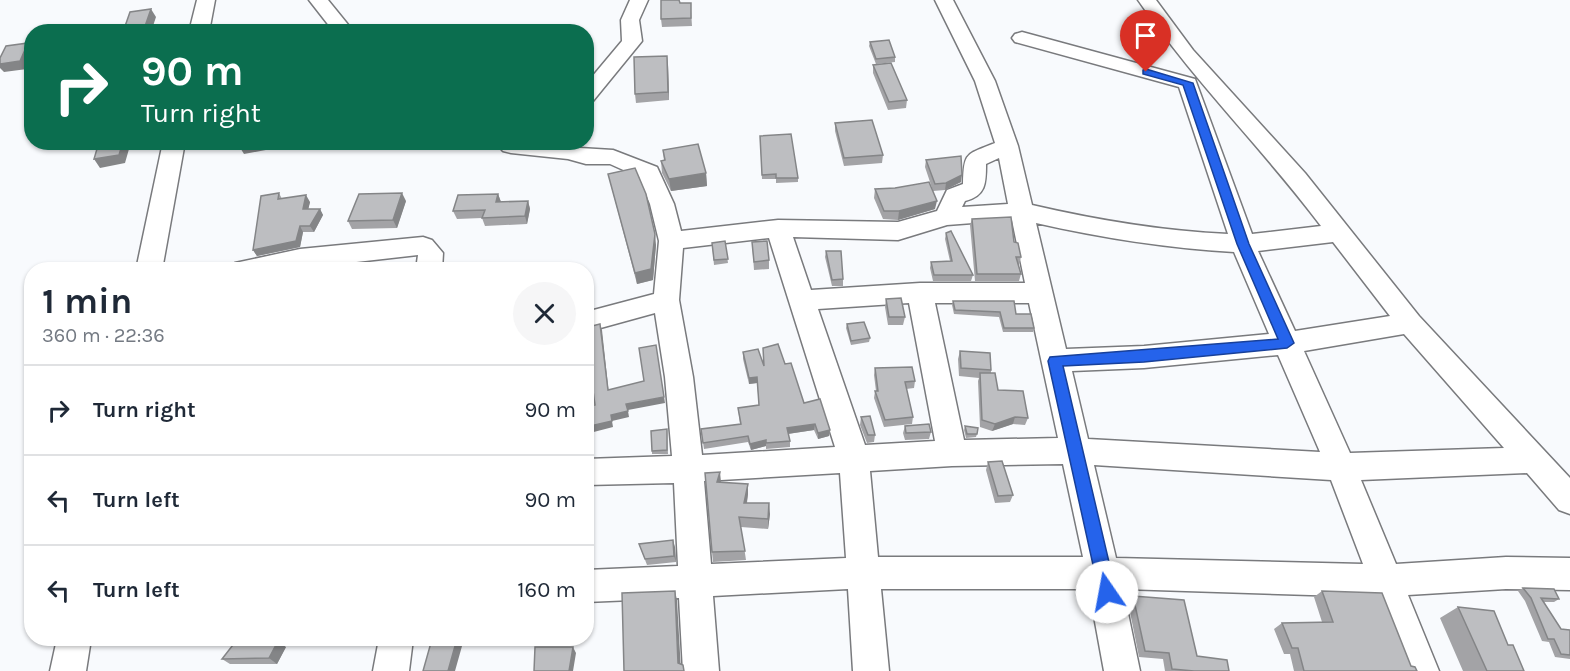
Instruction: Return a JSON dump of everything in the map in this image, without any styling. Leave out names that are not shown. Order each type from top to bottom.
[{"type":"street","points":[[201,24],[206,0]]},
{"type":"street","points":[[318,0],[338,24]]},
{"type":"street","points":[[594,88],[629,47],[632,41],[630,20],[639,0]]},
{"type":"street","points":[[944,0],[985,81],[1007,146],[1038,293],[1103,573],[1122,671]]},
{"type":"street","points":[[1147,0],[1186,54],[1297,178],[1337,233],[1410,323],[1570,500]]},
{"type":"street","points":[[1022,38],[1188,83],[1243,244],[1341,467],[1421,671]]},
{"type":"street","points":[[947,217],[955,196],[967,193],[974,186],[975,160],[1007,146]]},
{"type":"street","points":[[151,262],[172,150]]},
{"type":"street","points":[[574,150],[586,157],[613,157],[649,172],[662,204],[671,241],[666,300],[679,377],[688,469],[701,671]]},
{"type":"street","points":[[671,241],[778,228],[898,231],[947,217],[1021,212],[1099,229],[1172,240],[1243,244],[1337,233]]},
{"type":"street","points":[[778,228],[854,458],[861,573],[871,671]]},
{"type":"street","points":[[281,262],[300,258],[423,246],[430,249],[429,262]]},
{"type":"street","points":[[802,300],[920,293],[1038,293]]},
{"type":"street","points":[[920,293],[952,453]]},
{"type":"street","points":[[594,320],[666,300]]},
{"type":"street","points":[[1055,361],[1144,357],[1287,343],[1410,323]]},
{"type":"street","points":[[594,472],[688,469],[952,453],[1074,451],[1341,467],[1533,460]]},
{"type":"street","points":[[594,585],[694,579],[861,573],[1103,573],[1384,581],[1506,573],[1570,574]]},
{"type":"street","points":[[68,671],[73,646]]},
{"type":"street","points":[[391,671],[395,646]]},
{"type":"building","points":[[661,0],[691,3],[691,18],[661,19]]},
{"type":"building","points":[[151,9],[146,24],[126,24],[130,12]]},
{"type":"building","points":[[889,40],[895,57],[876,59],[870,42]]},
{"type":"building","points":[[24,44],[24,52],[20,61],[0,64],[0,58],[6,46]]},
{"type":"building","points":[[667,56],[668,92],[635,94],[634,57]]},
{"type":"building","points":[[891,63],[907,100],[889,102],[873,65]]},
{"type":"building","points":[[872,120],[883,155],[844,158],[835,123]]},
{"type":"building","points":[[791,134],[798,178],[776,178],[776,174],[762,175],[760,136]]},
{"type":"building","points":[[698,144],[706,173],[669,179],[661,161],[665,160],[663,150]]},
{"type":"building","points":[[97,150],[121,150],[119,155],[94,159]]},
{"type":"building","points":[[961,156],[962,175],[946,183],[935,184],[926,160]]},
{"type":"building","points":[[635,168],[646,194],[655,234],[651,269],[635,273],[608,174]]},
{"type":"building","points":[[929,182],[937,201],[899,211],[884,211],[875,189],[895,188]]},
{"type":"building","points":[[279,193],[278,199],[306,195],[303,209],[320,209],[310,226],[300,226],[296,241],[253,250],[261,196]]},
{"type":"building","points":[[402,193],[393,220],[348,221],[359,194]]},
{"type":"building","points":[[498,194],[496,202],[528,201],[525,216],[482,218],[485,210],[453,211],[458,195]]},
{"type":"building","points":[[1011,217],[1014,242],[1018,243],[1021,257],[1016,257],[1021,274],[977,274],[972,219]]},
{"type":"building","points":[[951,231],[973,275],[934,275],[931,262],[952,261],[946,233]]},
{"type":"building","points":[[725,241],[728,259],[714,260],[712,243]]},
{"type":"building","points":[[767,241],[769,260],[754,262],[752,242]]},
{"type":"building","points":[[826,251],[841,251],[843,279],[832,280]]},
{"type":"building","points":[[901,298],[905,317],[889,317],[886,299]]},
{"type":"building","points":[[953,301],[1014,301],[1016,314],[1031,314],[1034,328],[1004,328],[1000,312],[955,310]]},
{"type":"building","points":[[864,322],[870,338],[851,341],[847,324]]},
{"type":"building","points":[[600,324],[608,390],[644,381],[639,348],[656,345],[664,397],[626,404],[628,411],[611,415],[612,421],[594,425],[594,326]]},
{"type":"building","points":[[778,344],[785,364],[791,363],[804,403],[820,399],[830,430],[818,433],[815,424],[787,428],[790,441],[766,443],[766,440],[750,444],[748,436],[703,443],[701,429],[741,424],[738,408],[759,405],[757,377],[749,378],[743,352],[758,349],[764,366],[763,348]]},
{"type":"building","points":[[960,351],[990,353],[991,370],[961,368]]},
{"type":"building","points":[[912,367],[915,381],[905,382],[913,417],[885,420],[875,391],[878,391],[875,368]]},
{"type":"building","points":[[980,373],[995,373],[998,390],[1023,391],[1028,418],[1015,417],[995,424],[982,420]]},
{"type":"building","points":[[870,416],[875,435],[868,435],[861,417]]},
{"type":"building","points":[[929,424],[931,432],[906,433],[905,426]]},
{"type":"building","points":[[965,426],[978,428],[977,434],[967,434]]},
{"type":"building","points":[[667,429],[667,450],[652,451],[651,431]]},
{"type":"building","points":[[1002,461],[1013,495],[998,496],[988,462]]},
{"type":"building","points":[[720,472],[717,482],[748,484],[744,503],[769,503],[768,519],[739,517],[745,551],[712,552],[705,473]]},
{"type":"building","points":[[673,540],[674,556],[645,559],[639,544]]},
{"type":"building","points":[[1523,588],[1554,589],[1559,599],[1541,598],[1561,629],[1570,630],[1570,655],[1561,654],[1554,639],[1548,639],[1531,598]]},
{"type":"building","points":[[675,591],[678,663],[683,665],[684,671],[624,671],[622,593]]},
{"type":"building","points":[[1322,591],[1382,593],[1411,666],[1417,671],[1304,671],[1298,648],[1292,648],[1282,623],[1333,622]]},
{"type":"building","points":[[1133,596],[1184,600],[1197,656],[1227,660],[1229,671],[1172,669],[1169,653],[1145,651]]},
{"type":"building","points":[[1458,607],[1494,611],[1508,645],[1513,645],[1524,671],[1487,671]]},
{"type":"building","points":[[232,646],[275,646],[269,658],[222,659]]},
{"type":"building","points":[[430,646],[455,646],[448,671],[423,671]]},
{"type":"building","points":[[535,647],[573,647],[569,671],[534,671]]},
{"type":"route","points":[[1107,592],[1055,361],[1144,357],[1287,343],[1243,244],[1188,83],[1146,72]]}]
